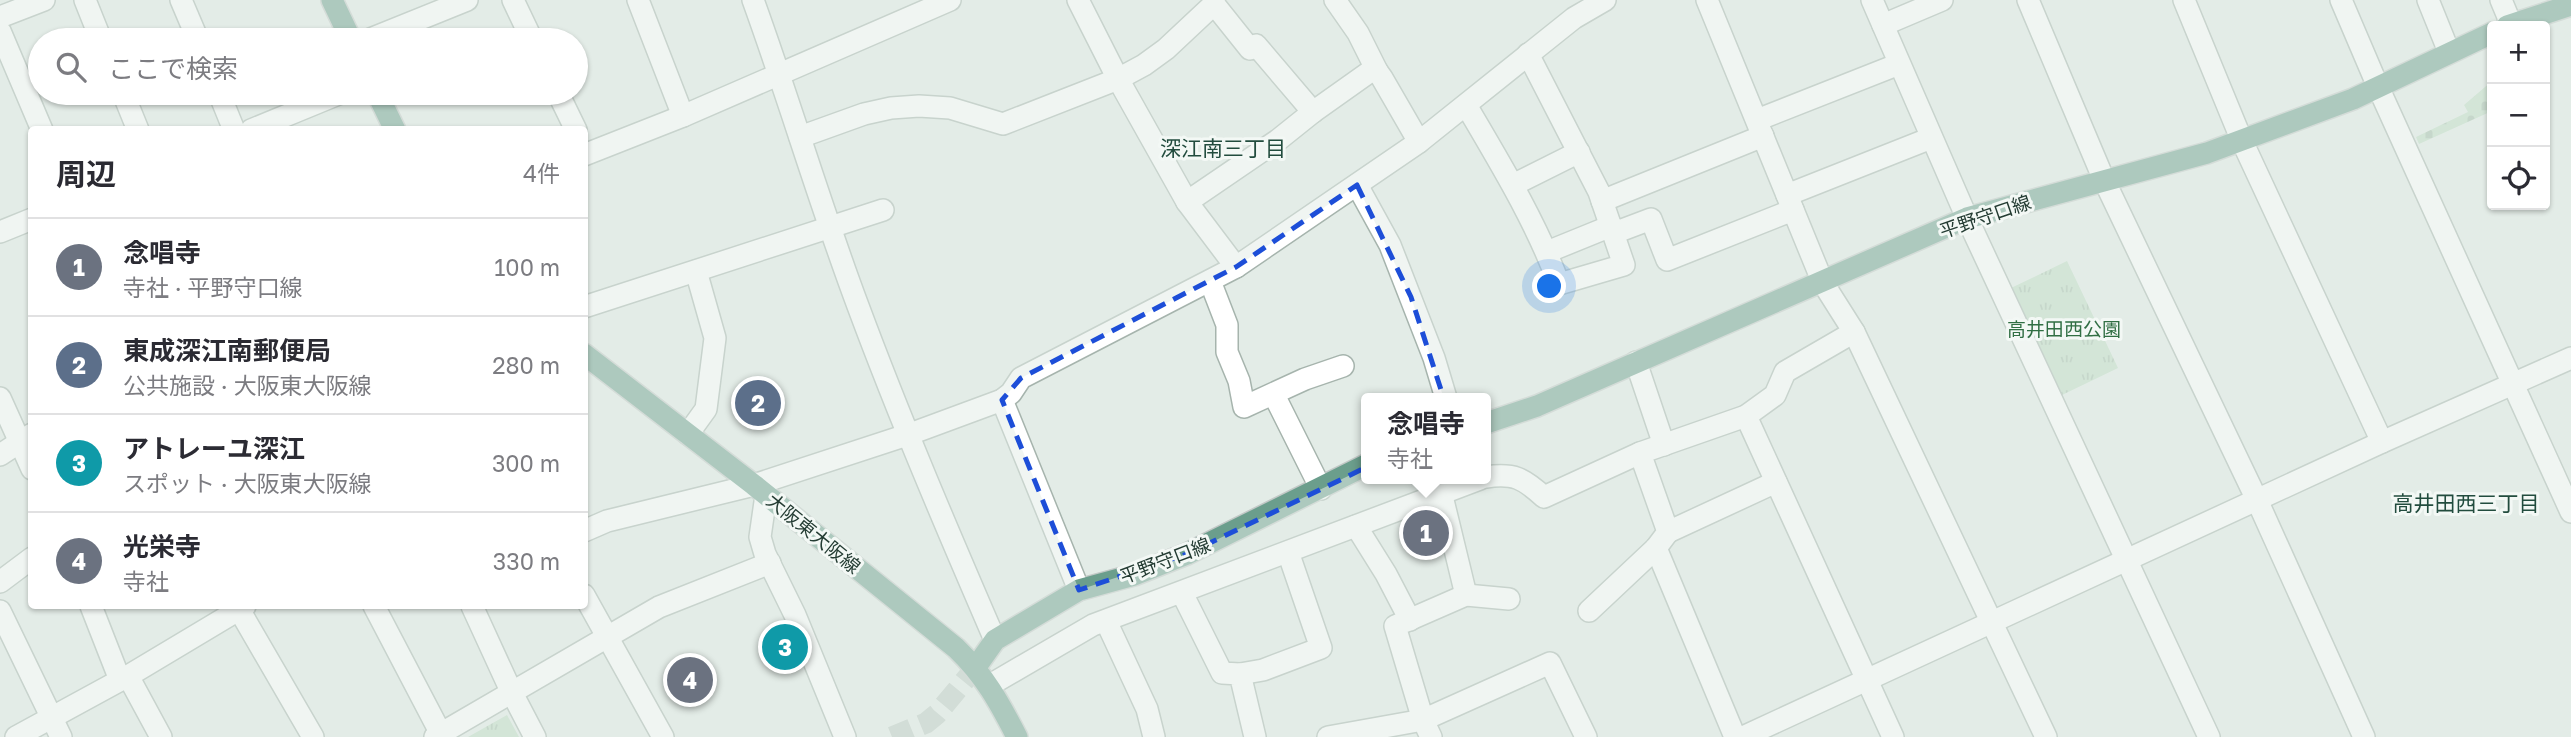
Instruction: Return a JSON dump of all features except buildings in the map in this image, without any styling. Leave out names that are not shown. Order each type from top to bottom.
[{"type":"main road","points":[[332,0],[345,28]]},
{"type":"main road","name":"平野守口線","points":[[2524,21],[2571,5]]},
{"type":"main road","name":"平野守口線","points":[[1491,421],[1537,406],[1967,218],[2207,153],[2242,141],[2379,89],[2487,35]]},
{"type":"main road","points":[[383,105],[394,126]]},
{"type":"main road","name":"大阪東大阪線","points":[[588,357],[760,490],[976,667],[990,685],[1017,737]]},
{"type":"main road","name":"平野守口線","points":[[976,667],[995,640],[1079,590],[1134,575],[1187,554],[1361,468]]},
{"type":"street","points":[[0,17],[44,0]]},
{"type":"street","points":[[85,0],[96,28]]},
{"type":"street","points":[[181,0],[193,28]]},
{"type":"street","points":[[398,28],[467,0]]},
{"type":"street","points":[[513,0],[527,28]]},
{"type":"street","points":[[638,0],[683,116]]},
{"type":"street","points":[[753,0],[858,307],[925,478],[995,640]]},
{"type":"street","points":[[588,151],[683,116],[920,5],[950,0]]},
{"type":"street","points":[[1078,0],[1118,79],[1187,202],[1236,267]]},
{"type":"street","points":[[588,529],[607,521],[760,490],[1002,400],[1011,394],[1021,377],[1236,267],[1419,142],[1528,54],[1568,9],[1605,0]]},
{"type":"street","points":[[1707,0],[1823,283],[1854,332],[2046,737]]},
{"type":"street","points":[[1872,0],[1967,218],[2209,737]]},
{"type":"street","points":[[1883,25],[1942,0]]},
{"type":"street","points":[[2028,0],[2104,180],[2257,500],[2364,737]]},
{"type":"street","points":[[2184,0],[2242,141],[2382,442]]},
{"type":"street","points":[[2341,0],[2512,386],[2571,512]]},
{"type":"street","points":[[2428,0],[2449,52]]},
{"type":"street","points":[[2501,0],[2502,21]]},
{"type":"street","points":[[800,136],[864,114],[919,106],[950,108],[1003,124],[1118,79],[1166,49],[1214,2],[1250,49],[1256,45],[1312,112]]},
{"type":"street","points":[[1346,4],[1377,71],[1419,142]]},
{"type":"street","points":[[0,30],[28,97]]},
{"type":"street","points":[[1466,105],[1513,185],[1547,252],[1559,284],[1624,265],[1602,201],[1528,54]]},
{"type":"street","points":[[1602,201],[1899,64]]},
{"type":"street","points":[[1187,202],[1278,140],[1312,112],[1368,73],[1377,71]]},
{"type":"street","points":[[32,105],[40,126]]},
{"type":"street","points":[[128,105],[136,126]]},
{"type":"street","points":[[224,105],[232,126]]},
{"type":"street","points":[[261,126],[312,105]]},
{"type":"street","points":[[564,105],[574,126]]},
{"type":"street","points":[[1547,252],[1651,219],[1667,260],[1931,138]]},
{"type":"street","points":[[1513,185],[1579,152]]},
{"type":"street","points":[[1357,185],[1390,246],[1434,358],[1444,393]]},
{"type":"street","points":[[588,306],[883,210]]},
{"type":"street","points":[[0,232],[28,221]]},
{"type":"street","points":[[688,434],[706,409],[715,338],[695,271]]},
{"type":"street","points":[[1210,281],[1227,325],[1227,352],[1239,381],[1244,407],[1305,379],[1342,366]]},
{"type":"street","points":[[1491,477],[1508,475],[1525,480],[1544,497],[1640,453],[1746,416],[1775,396],[1785,372],[1854,332]]},
{"type":"street","points":[[1743,737],[2382,442],[2571,358]]},
{"type":"street","points":[[1636,362],[1664,445]]},
{"type":"street","points":[[1274,395],[1321,489]]},
{"type":"street","points":[[0,398],[25,438],[0,455]]},
{"type":"street","points":[[1002,400],[1079,590]]},
{"type":"street","points":[[1746,416],[1893,737]]},
{"type":"street","points":[[1640,453],[1662,540],[1735,737]]},
{"type":"street","points":[[1589,611],[1662,540],[1776,482]]},
{"type":"street","points":[[990,685],[1093,625],[1465,484]]},
{"type":"street","points":[[760,490],[760,537],[845,737]]},
{"type":"street","points":[[1441,492],[1466,595]]},
{"type":"street","points":[[1356,526],[1386,574],[1410,620]]},
{"type":"street","points":[[1182,593],[1222,673],[1240,674],[1262,670],[1321,648],[1288,552]]},
{"type":"street","points":[[0,582],[28,561]]},
{"type":"street","points":[[375,609],[438,735],[659,607],[769,563]]},
{"type":"street","points":[[1427,728],[1395,626],[1466,595],[1509,599]]},
{"type":"street","points":[[588,603],[663,737]]},
{"type":"street","points":[[92,609],[124,678],[161,737]]},
{"type":"street","points":[[16,737],[124,678],[237,609]]},
{"type":"street","points":[[241,609],[313,737]]},
{"type":"street","points":[[473,609],[535,737]]},
{"type":"street","points":[[0,611],[61,737]]},
{"type":"street","points":[[1106,621],[1147,709],[1154,737]]},
{"type":"street","points":[[1328,737],[1427,728],[1550,663],[1586,737]]},
{"type":"street","points":[[1240,674],[1255,737]]},
{"type":"highlighted area","points":[[1357,185],[1411,297],[1455,433],[1402,450],[1187,554],[1079,590],[1002,400],[1021,378],[1236,267]]},
{"type":"green space","points":[[2487,85],[2487,113],[2419,144],[2416,137],[2468,112],[2464,105]]},
{"type":"green space","name":"高井田西公園","points":[[2067,261],[2118,368],[2062,395],[2011,288]]},
{"type":"green space","points":[[507,715],[519,737],[468,737]]},
{"type":"tunnel","points":[[892,737],[926,723],[937,714],[976,667]]},
{"type":"place","name":"東成深江南郵便局","points":[[758,403]]},
{"type":"place","name":"念唱寺","points":[[1426,533]]},
{"type":"place","name":"アトレーユ深江","points":[[785,647]]},
{"type":"place","name":"光栄寺","points":[[690,680]]},
{"type":"district","name":"深江南三丁目","points":[[1223,148]]},
{"type":"district","name":"高井田西三丁目","points":[[2466,503]]}]
